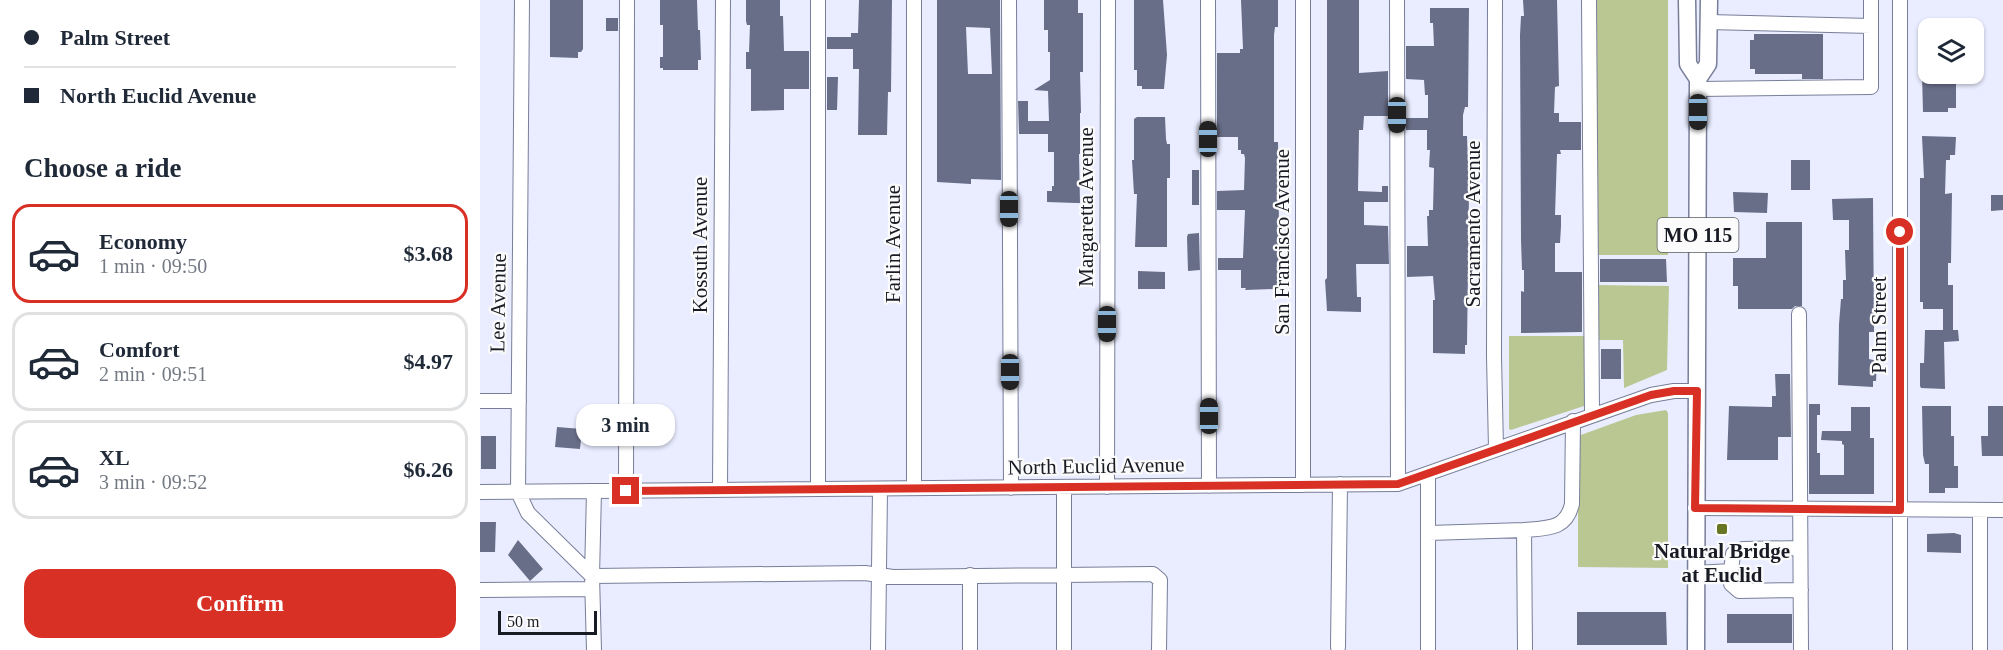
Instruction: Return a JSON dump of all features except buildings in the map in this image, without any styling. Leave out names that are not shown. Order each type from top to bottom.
[{"type":"main road","points":[[1687,0],[1688,64],[1698,84]]},
{"type":"main road","name":"MO 115","points":[[1696,650],[1698,84],[1708,64],[1709,0]]},
{"type":"street","name":"Lee Avenue","points":[[518,492],[522,0]]},
{"type":"street","points":[[626,491],[627,0]]},
{"type":"street","name":"Kossuth Avenue","points":[[720,490],[723,0]]},
{"type":"street","points":[[818,0],[818,489]]},
{"type":"street","name":"Farlin Avenue","points":[[914,0],[914,488]]},
{"type":"street","points":[[1009,0],[1011,488]]},
{"type":"street","name":"Margaretta Avenue","points":[[1107,487],[1108,0]]},
{"type":"street","points":[[1208,0],[1209,486]]},
{"type":"street","name":"San Francisco Avenue","points":[[1303,485],[1304,0]]},
{"type":"street","points":[[1397,0],[1398,484]]},
{"type":"street","name":"Sacramento Avenue","points":[[1495,0],[1496,449]]},
{"type":"street","points":[[1588,0],[1592,414]]},
{"type":"street","points":[[1698,84],[1871,87],[1871,0]]},
{"type":"street","name":"Palm Street","points":[[1900,0],[1900,650]]},
{"type":"street","points":[[1708,22],[1871,26]]},
{"type":"street","points":[[1799,314],[1801,650]]},
{"type":"street","name":"North Euclid Avenue","points":[[480,492],[1398,484],[1592,414],[1662,392],[1697,391]]},
{"type":"street","points":[[480,401],[519,401]]},
{"type":"street","points":[[1429,533],[1524,530],[1553,527],[1561,523],[1570,513],[1572,504],[1573,421]]},
{"type":"street","points":[[1428,474],[1428,650]]},
{"type":"street","points":[[1338,647],[1340,484]]},
{"type":"street","points":[[1064,487],[1064,650]]},
{"type":"street","points":[[878,650],[880,489]]},
{"type":"street","points":[[594,491],[592,583],[594,650]]},
{"type":"street","points":[[518,492],[528,513],[592,583]]},
{"type":"street","points":[[1695,508],[2003,510]]},
{"type":"street","points":[[1980,510],[1980,650]]},
{"type":"street","points":[[1524,530],[1525,650]]},
{"type":"street","points":[[1800,548],[1743,549],[1733,554],[1731,584],[1739,591],[1801,590]]},
{"type":"street","points":[[1696,573],[1731,572]]},
{"type":"street","points":[[480,590],[592,583],[865,573],[893,577],[1153,574],[1160,580],[1159,650]]},
{"type":"street","points":[[970,575],[970,650]]},
{"type":"green space","points":[[1595,0],[1668,0],[1668,255],[1595,255]]},
{"type":"green space","points":[[1596,285],[1669,286],[1667,370],[1624,388],[1623,340],[1596,340]]},
{"type":"green space","points":[[1509,336],[1586,336],[1587,405],[1509,429]]},
{"type":"green space","points":[[1666,410],[1668,413],[1668,568],[1578,567],[1578,436],[1636,415]]},
{"type":"place","name":"Natural Bridge at Euclid","points":[[1722,529]]},
{"type":"route","points":[[626,491],[1398,484],[1651,395],[1662,392],[1697,391],[1695,508],[1900,510],[1900,232]]}]
